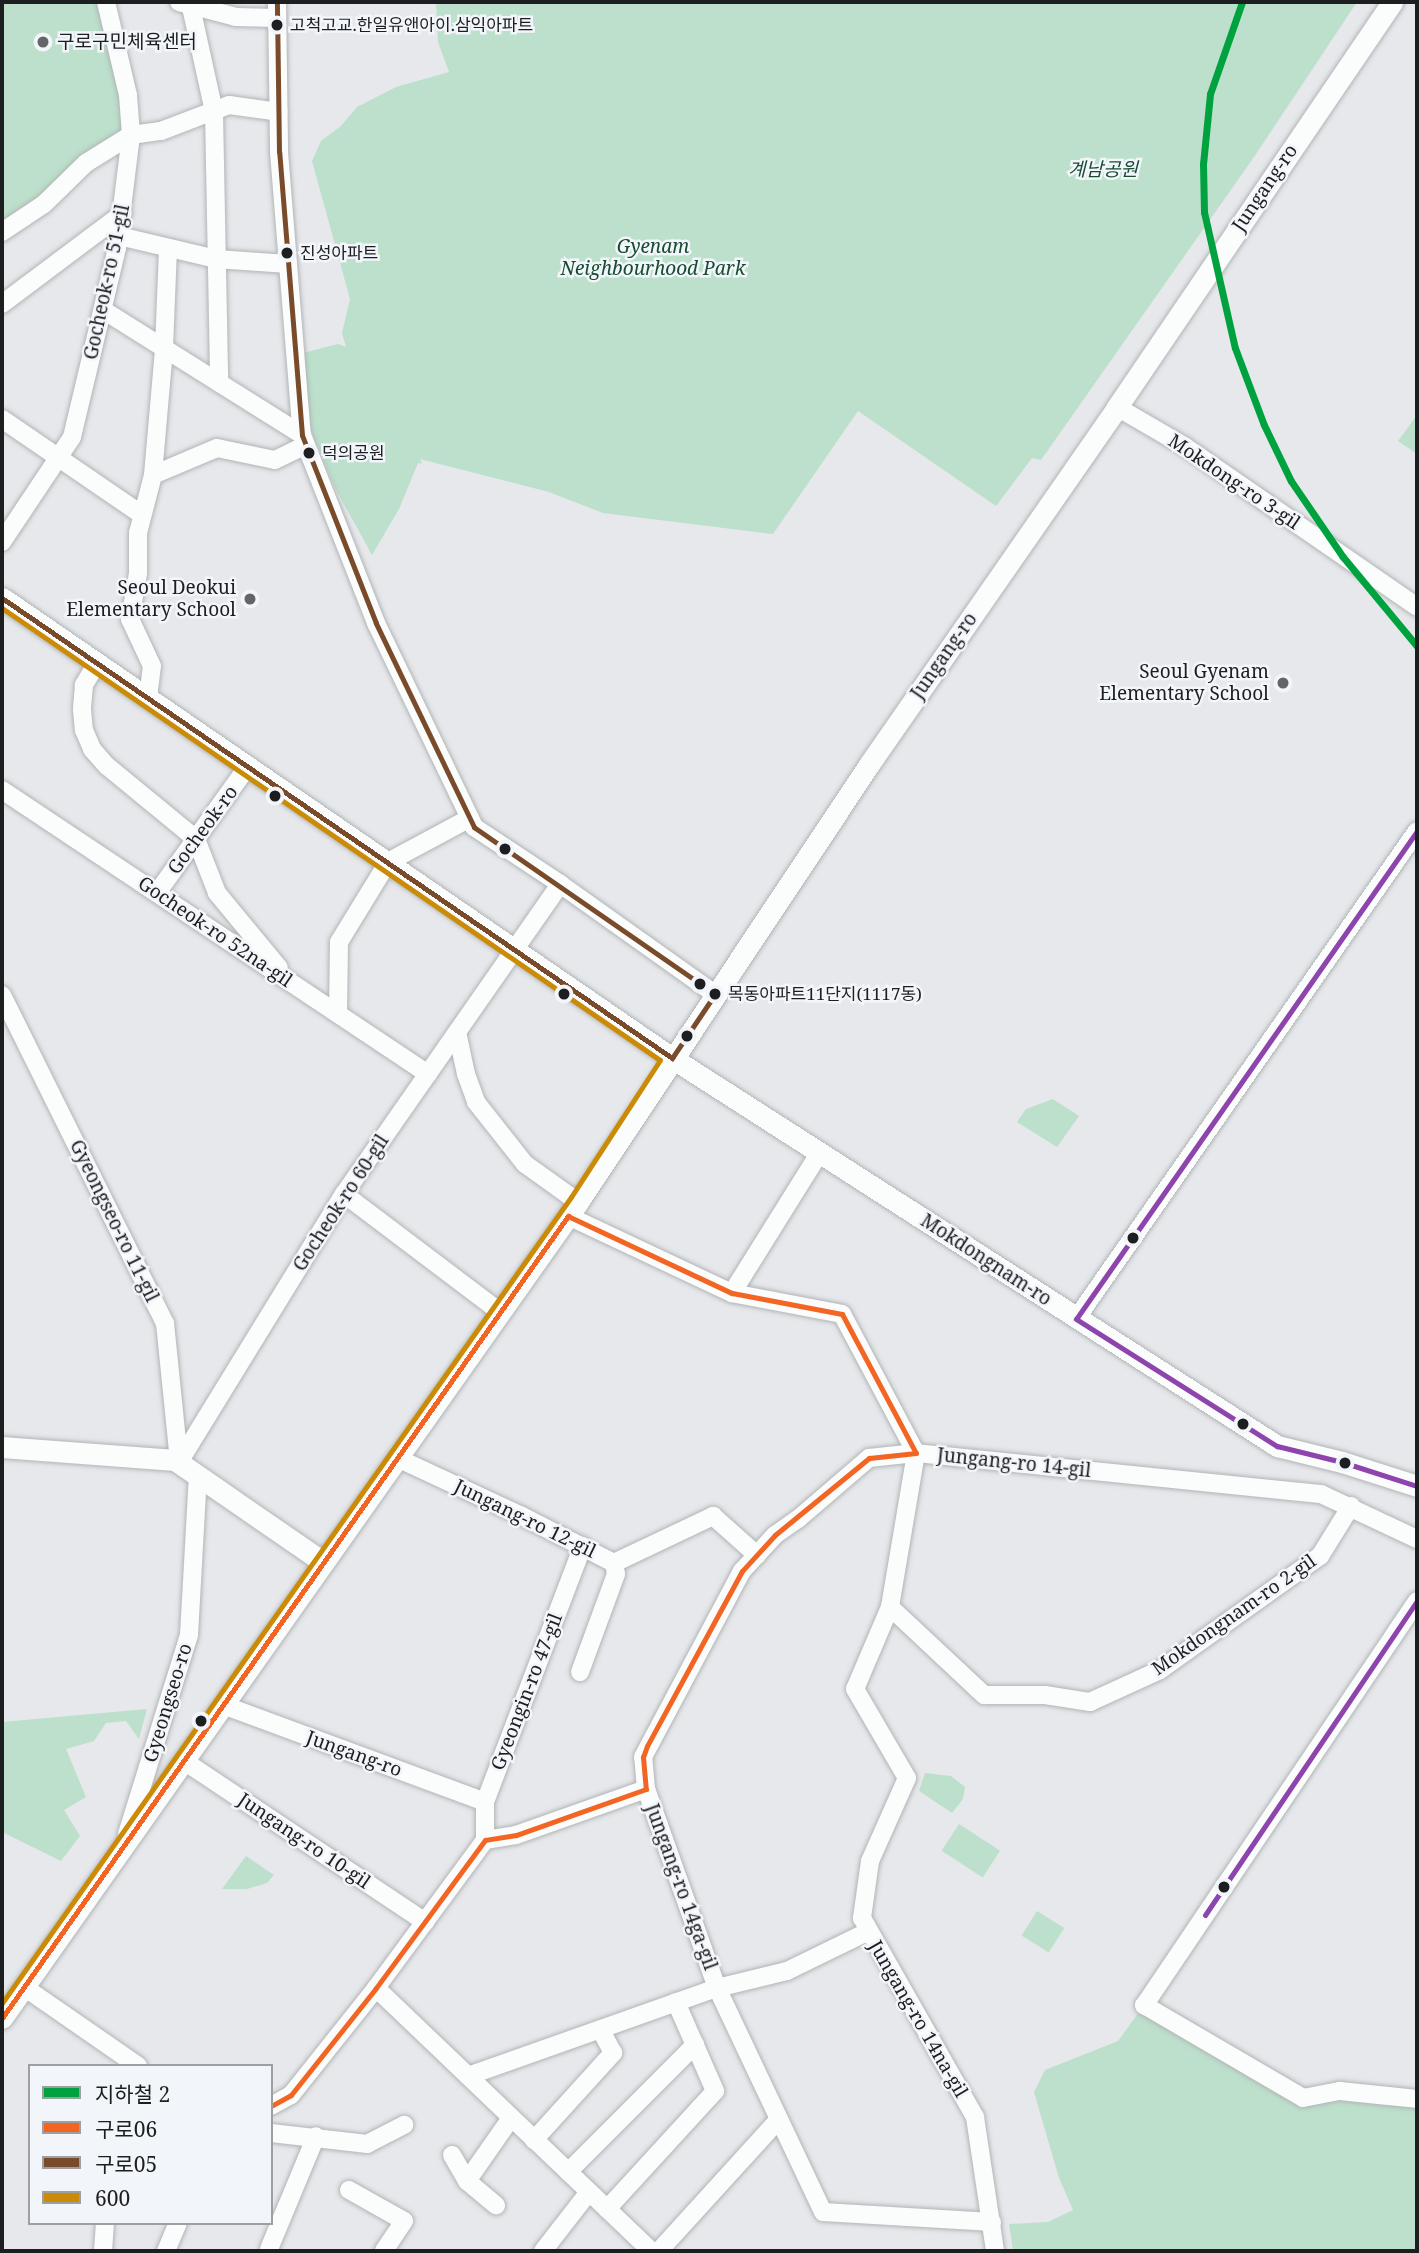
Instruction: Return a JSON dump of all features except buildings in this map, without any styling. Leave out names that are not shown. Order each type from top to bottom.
[{"type":"main road","name":"Jungang-ro","points":[[2,2018],[573,1209],[878,752],[1117,407],[1392,2]]},
{"type":"main road","name":"Gocheok-ro","points":[[2,598],[672,1058]]},
{"type":"main road","name":"Mokdongnam-ro","points":[[672,1058],[1277,1446],[1342,1462],[1417,1486]]},
{"type":"main road","points":[[2,1447],[177,1461],[323,1562]]},
{"type":"street","name":"Gocheok-ro 51-gil","points":[[2,542],[72,437],[119,236],[131,135],[128,95],[106,2]]},
{"type":"street","points":[[219,383],[214,111],[185,4],[236,17],[277,10],[279,112],[288,264],[304,440],[376,623],[474,827],[560,884],[715,994]]},
{"type":"street","points":[[2,232],[44,204],[86,163],[131,135],[161,131],[229,105],[279,112]]},
{"type":"street","points":[[2,304],[123,213]]},
{"type":"street","points":[[119,236],[216,259],[288,264]]},
{"type":"street","points":[[148,698],[152,666],[130,619],[138,573],[138,533],[153,475],[164,348],[168,248]]},
{"type":"street","points":[[103,310],[304,440]]},
{"type":"street","name":"Mokdong-ro 3-gil","points":[[1117,407],[1184,446],[1417,607]]},
{"type":"street","points":[[2,419],[142,515]]},
{"type":"street","points":[[153,475],[217,448],[275,460],[304,440]]},
{"type":"street","points":[[97,663],[84,685],[82,709],[84,730],[92,749],[107,766],[196,839],[217,893],[292,983]]},
{"type":"street","name":"Gocheok-ro","points":[[158,893],[248,766]]},
{"type":"street","name":"Gocheok-ro 52na-gil","points":[[2,790],[428,1073]]},
{"type":"street","points":[[338,1014],[339,942],[388,862],[470,818]]},
{"type":"street","points":[[1076,1319],[1417,831]]},
{"type":"street","points":[[516,949],[560,884]]},
{"type":"street","name":"Gocheok-ro 60-gil","points":[[177,1461],[344,1194],[516,949]]},
{"type":"street","name":"Gyeongseo-ro 11-gil","points":[[2,995],[165,1322],[177,1461]]},
{"type":"street","name":"Jungang-ro 14-gil","points":[[457,1032],[466,1074],[477,1102],[525,1164],[573,1209],[732,1293],[842,1314],[916,1453],[1321,1494],[1350,1506]]},
{"type":"street","points":[[732,1293],[820,1152]]},
{"type":"street","points":[[344,1194],[500,1312]]},
{"type":"street","points":[[1090,1299],[1125,1267]]},
{"type":"street","points":[[867,1932],[862,1918],[870,1861],[907,1778],[855,1689],[890,1607],[916,1453]]},
{"type":"street","name":"Jungang-ro 14ga-gil","points":[[916,1453],[869,1458],[798,1519],[775,1535],[742,1571],[647,1746],[643,1758],[646,1789],[718,1988],[823,2211],[992,2222]]},
{"type":"street","name":"Jungang-ro 12-gil","points":[[397,1458],[614,1563],[713,1516],[757,1555]]},
{"type":"street","name":"Gyeongseo-ro","points":[[124,1844],[189,1635],[198,1475]]},
{"type":"street","points":[[1350,1506],[1417,1539]]},
{"type":"street","name":"Mokdongnam-ro 2-gil","points":[[890,1607],[984,1695],[1045,1695],[1090,1702],[1160,1670],[1320,1556],[1350,1506]]},
{"type":"street","name":"Gyeongin-ro 47-gil","points":[[485,1840],[485,1802],[583,1546]]},
{"type":"street","points":[[580,1672],[616,1574],[614,1563]]},
{"type":"street","points":[[1417,1601],[1144,2005],[1303,2098],[1340,2091],[1417,2099]]},
{"type":"street","name":"Jungang-ro","points":[[223,1705],[485,1802]]},
{"type":"street","name":"Jungang-ro 10-gil","points":[[184,1761],[425,1922]]},
{"type":"street","points":[[273,2105],[291,2095],[376,1988],[485,1840],[516,1835],[646,1789]]},
{"type":"street","name":"Jungang-ro 14na-gil","points":[[468,2076],[718,1988],[787,1971],[867,1932],[975,2117],[995,2251]]},
{"type":"street","points":[[24,1987],[117,2058]]},
{"type":"street","points":[[376,1988],[651,2251]]},
{"type":"street","points":[[607,2209],[715,2091],[676,2002]]},
{"type":"street","points":[[534,2140],[612,2053],[600,2029]]},
{"type":"street","points":[[568,2172],[695,2045]]},
{"type":"street","points":[[467,2181],[511,2118]]},
{"type":"street","points":[[659,2251],[779,2119]]},
{"type":"street","points":[[273,2133],[367,2144],[404,2125]]},
{"type":"street","points":[[269,2249],[316,2136]]},
{"type":"street","points":[[452,2155],[467,2181],[496,2205]]},
{"type":"street","points":[[349,2190],[404,2221],[384,2251]]},
{"type":"street","points":[[543,2251],[589,2192]]},
{"type":"street","points":[[103,2251],[105,2225]]},
{"type":"street","points":[[166,2251],[177,2225]]},
{"type":"green space","points":[[2,2],[106,2],[131,135],[2,232]]},
{"type":"green space","name":"Gyenam Neighbourhood Park","points":[[436,2],[1357,2],[1254,157],[1041,460],[1032,458],[996,506],[858,411],[773,534],[603,513],[549,492],[420,459],[422,464],[418,463],[399,509],[372,555],[335,488],[311,430],[303,353],[338,344],[346,347],[342,333],[350,299],[312,161],[321,141],[341,126],[357,107],[396,87],[449,72],[438,42]]},
{"type":"green space","points":[[1417,415],[1417,454],[1398,441]]},
{"type":"green space","points":[[1053,1099],[1079,1116],[1057,1147],[1017,1122],[1026,1109]]},
{"type":"green space","points":[[147,1709],[139,1739],[126,1721],[106,1723],[94,1741],[66,1749],[86,1797],[64,1810],[80,1836],[61,1861],[2,1832],[2,1722]]},
{"type":"green space","points":[[925,1773],[951,1776],[965,1787],[963,1799],[952,1813],[919,1791]]},
{"type":"green space","points":[[959,1824],[1000,1851],[983,1878],[942,1851]]},
{"type":"green space","points":[[246,1856],[274,1875],[267,1883],[247,1889],[222,1889]]},
{"type":"green space","points":[[1037,1911],[1064,1928],[1049,1953],[1022,1936]]},
{"type":"green space","points":[[1144,2005],[1303,2098],[1417,2099],[1417,2251],[1013,2251],[1009,2224],[1048,2222],[1073,2210],[1059,2178],[1034,2092],[1045,2070],[1118,2041]]},
{"type":"metro line","name":"2","points":[[1242,2],[1210,94],[1203,164],[1204,212],[1235,348],[1264,425],[1291,481],[1343,557],[1417,646]]},
{"type":"transit line","name":"구로05","points":[[2,598],[672,1058],[715,994],[474,827],[376,623],[302,435],[279,152],[277,2]]},
{"type":"transit line","name":"600","points":[[2,608],[660,1060],[571,1197],[2,2003]]},
{"type":"transit line","points":[[1417,831],[1076,1319],[1277,1446],[1342,1462],[1417,1486]]},
{"type":"transit line","name":"구로06","points":[[2,2018],[568,1216],[732,1293],[842,1314],[916,1453],[869,1458],[775,1535],[742,1571],[647,1746],[643,1757],[646,1789],[516,1835],[485,1840],[376,1988],[291,2095],[273,2105]]},
{"type":"transit line","points":[[1205,1915],[1417,1601]]},
{"type":"place","name":"고척고교.한일유앤아이.삼익아파트","points":[[277,25]]},
{"type":"place","name":"구로구민체육센터","points":[[43,42]]},
{"type":"place","name":"진성아파트","points":[[287,253]]},
{"type":"place","name":"덕의공원","points":[[309,453]]},
{"type":"place","name":"Seoul Deokui Elementary School","points":[[250,599]]},
{"type":"place","name":"Seoul Gyenam Elementary School","points":[[1283,683]]},
{"type":"place","name":"목동아파트11단지(1117동)","points":[[715,994]]},
{"type":"park label","name":"계남공원","points":[[1103,170]]}]
